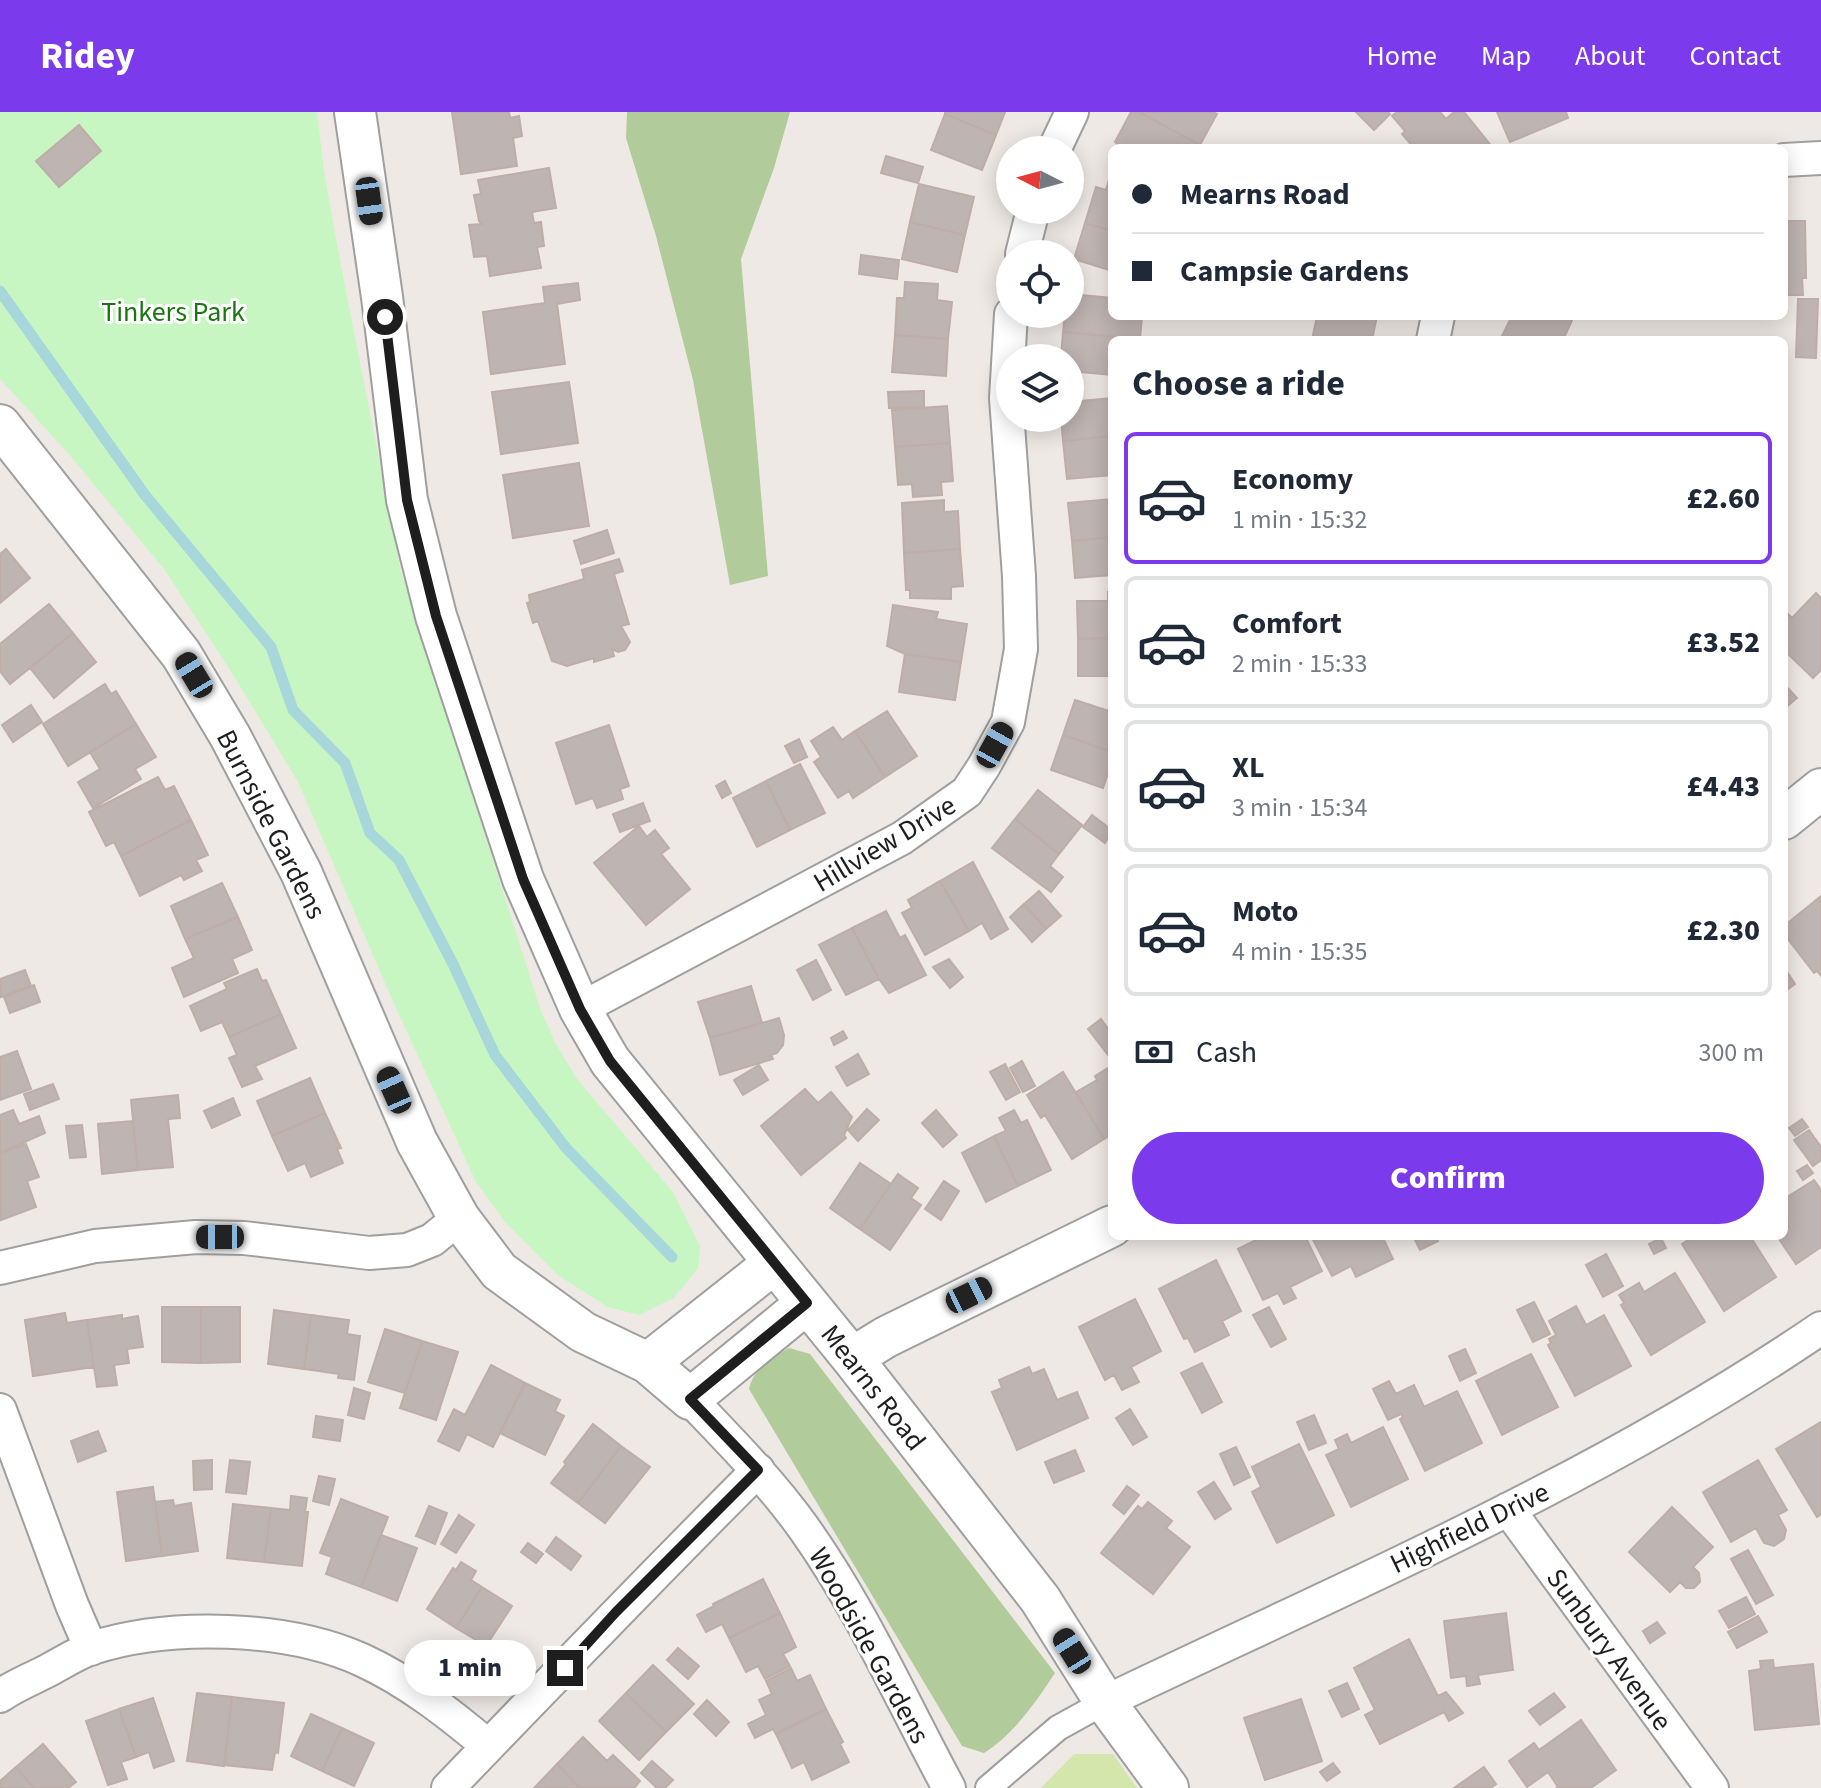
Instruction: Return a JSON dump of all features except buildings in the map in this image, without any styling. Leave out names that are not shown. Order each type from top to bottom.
[{"type":"street","name":"Mearns Road","points":[[355,112],[375,242],[407,500],[421,558],[436,616],[523,879],[580,1009],[610,1061],[852,1358],[1040,1599],[1105,1702],[1168,1788]]},
{"type":"street","points":[[1061,136],[1072,112]]},
{"type":"street","points":[[1788,160],[1821,158]]},
{"type":"street","name":"Hillview Drive","points":[[580,1009],[902,838],[967,792],[984,766],[1008,722],[1021,649],[1006,398],[1010,328]]},
{"type":"street","name":"Burnside Gardens","points":[[0,425],[181,654],[230,736],[301,872],[417,1142],[459,1218],[499,1271],[583,1332],[648,1363],[690,1399]]},
{"type":"street","points":[[1788,816],[1821,789]]},
{"type":"street","points":[[0,1268],[95,1246],[196,1237],[244,1238],[369,1253],[407,1250],[432,1240],[459,1218]]},
{"type":"street","points":[[852,1358],[886,1337],[1108,1228]]},
{"type":"street","points":[[648,1363],[773,1264]]},
{"type":"street","points":[[690,1399],[807,1303]]},
{"type":"street","name":"Highfield Drive","points":[[1105,1702],[1508,1509],[1637,1442],[1772,1362],[1821,1328]]},
{"type":"street","name":"Woodside Gardens","points":[[690,1399],[758,1470],[804,1527],[860,1617],[949,1788]]},
{"type":"street","points":[[0,1410],[91,1649]]},
{"type":"street","points":[[448,1788],[548,1687],[616,1612],[758,1470]]},
{"type":"street","name":"Sunbury Avenue","points":[[1508,1509],[1712,1788]]},
{"type":"street","points":[[0,1696],[91,1649],[144,1637],[208,1632],[257,1634],[315,1644],[362,1660],[412,1688],[488,1746]]},
{"type":"street","points":[[988,1788],[1058,1728],[1105,1702]]},
{"type":"green space","name":"Tinkers Park","points":[[0,112],[317,112],[339,255],[401,572],[541,1011],[577,1079],[673,1192],[700,1246],[698,1268],[674,1298],[639,1315],[608,1307],[559,1276],[505,1222],[476,1182],[395,1006],[298,782],[164,569],[67,452],[0,379]]},
{"type":"green space","points":[[627,112],[790,112],[774,168],[741,259],[768,576],[730,585],[693,380],[656,236],[626,138]]},
{"type":"green space","points":[[789,1348],[810,1354],[1055,1673],[1014,1727],[984,1753],[962,1746],[749,1389],[759,1370]]},
{"type":"green space","points":[[1074,1754],[1113,1754],[1137,1788],[1041,1788]]},
{"type":"waterway","points":[[0,291],[145,495],[271,647],[293,710],[345,763],[370,833],[399,860],[453,964],[495,1055],[566,1148],[672,1257]]},
{"type":"route","points":[[385,317],[407,500],[436,616],[523,879],[580,1009],[610,1061],[807,1303],[690,1399],[758,1470],[616,1612],[565,1668]]}]
